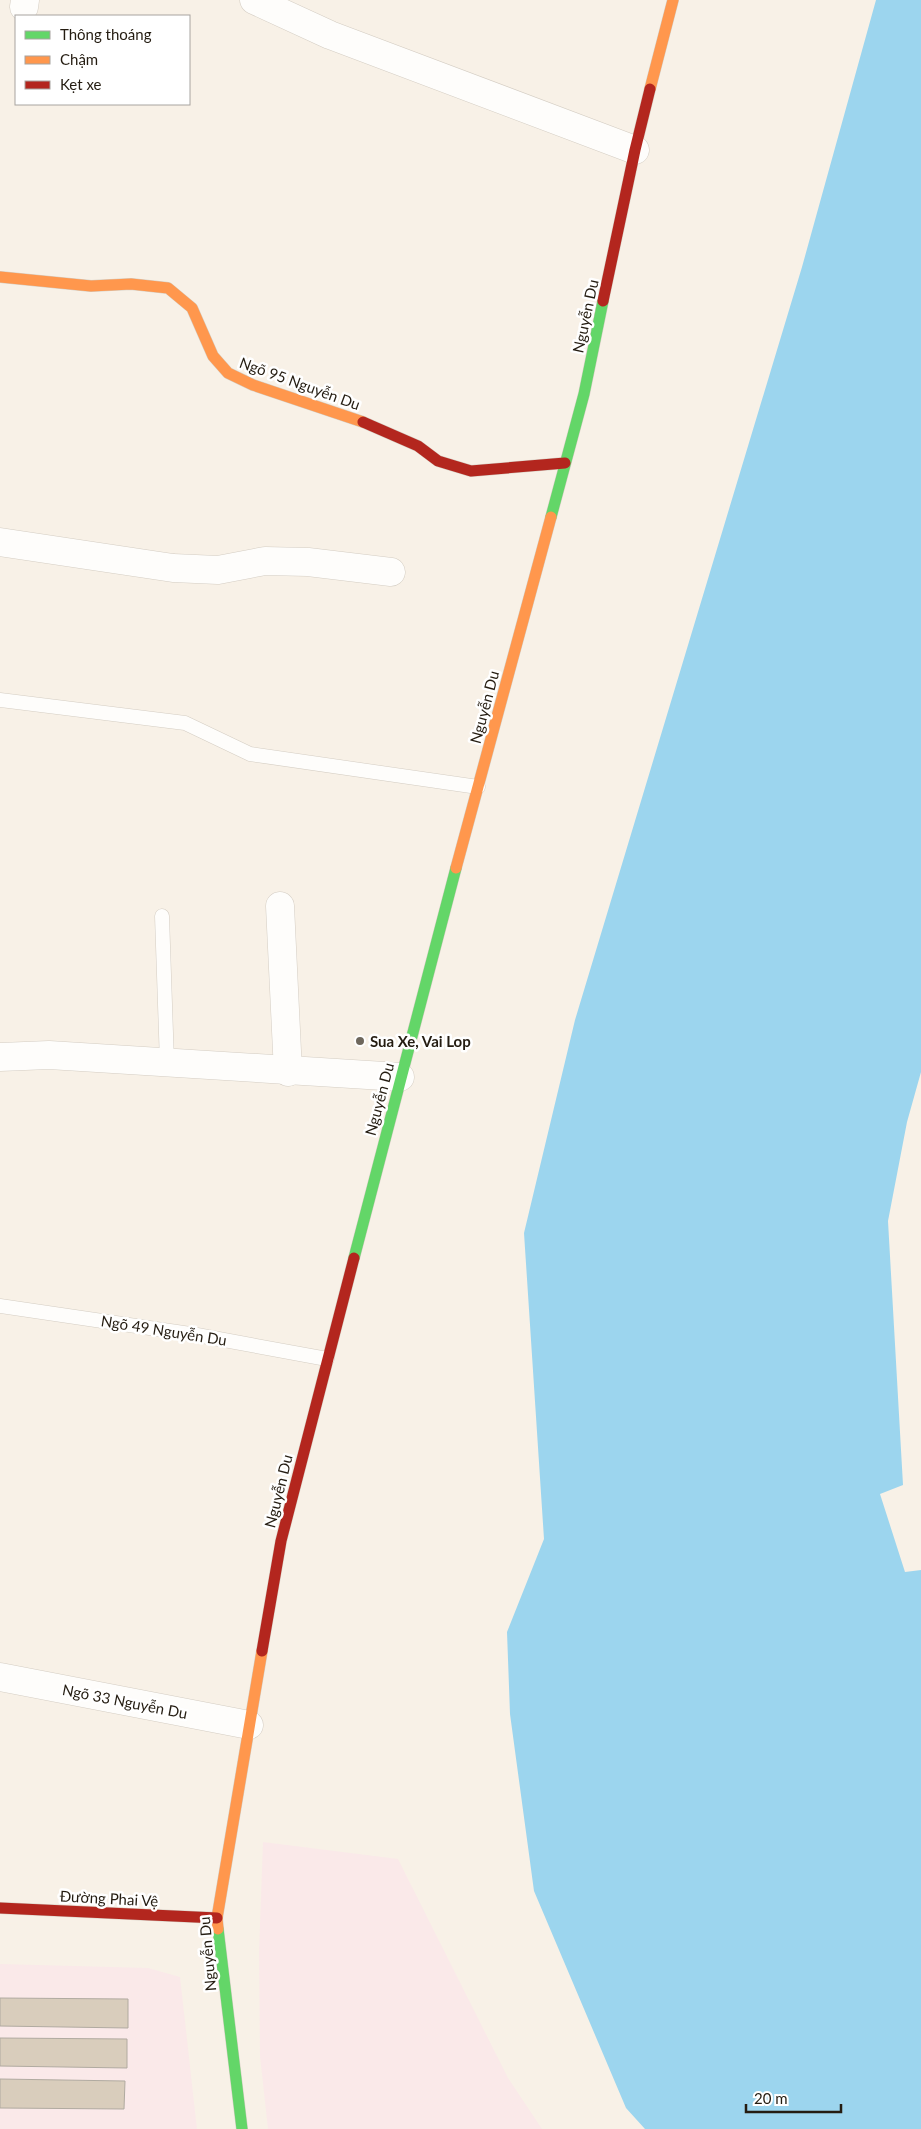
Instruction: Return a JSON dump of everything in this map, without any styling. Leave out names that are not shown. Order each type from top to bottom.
[{"type":"main road","name":"Nguyễn Du","points":[[242,2129],[217,1918],[281,1541],[400,1076],[584,394],[635,150],[673,0]]},
{"type":"main road","name":"Ngõ 95 Nguyễn Du","points":[[0,277],[91,286],[131,284],[168,288],[192,308],[213,356],[228,373],[253,385],[344,414],[418,446],[438,461],[471,470],[565,463]]},
{"type":"main road","name":"Đường Phai Vệ","points":[[0,1908],[217,1918]]},
{"type":"street","points":[[254,0],[330,35],[635,150]]},
{"type":"street","points":[[0,542],[173,568],[218,570],[265,561],[308,562],[391,572]]},
{"type":"street","points":[[280,906],[288,1072]]},
{"type":"street","points":[[0,1057],[49,1056],[288,1072],[400,1076]]},
{"type":"street","name":"Ngõ 33 Nguyễn Du","points":[[0,1677],[249,1724]]},
{"type":"lane","points":[[0,700],[185,723],[250,754],[478,787]]},
{"type":"lane","points":[[162,916],[167,1064]]},
{"type":"lane","name":"Ngõ 49 Nguyễn Du","points":[[0,1306],[170,1331],[328,1358]]},
{"type":"shaded area","points":[[263,1842],[398,1859],[508,2078],[542,2129],[268,2129],[260,2056],[259,1952]]},
{"type":"shaded area","points":[[0,1964],[148,1968],[180,1977],[197,2129],[0,2129]]},
{"type":"water","points":[[876,0],[921,0],[921,1072],[907,1122],[888,1221],[903,1485],[880,1494],[905,1572],[921,1570],[921,2129],[645,2129],[626,2108],[534,1891],[510,1714],[507,1632],[544,1539],[524,1233],[575,1020],[802,267]]},
{"type":"building","points":[[0,1998],[128,1999],[128,2028],[0,2026]]},
{"type":"building","points":[[0,2038],[127,2039],[127,2068],[0,2066]]},
{"type":"building","points":[[0,2079],[125,2081],[124,2109],[0,2108]]},
{"type":"traffic: fast","points":[[551,517],[584,394],[603,301]]},
{"type":"traffic: fast","points":[[354,1258],[456,868]]},
{"type":"traffic: fast","points":[[218,1929],[242,2129]]},
{"type":"traffic: slow","points":[[650,89],[673,0]]},
{"type":"traffic: slow","points":[[0,277],[91,286],[131,284],[168,288],[192,308],[213,356],[228,373],[253,385],[363,422]]},
{"type":"traffic: slow","points":[[456,868],[551,517]]},
{"type":"traffic: slow","points":[[218,1929],[217,1918],[262,1651]]},
{"type":"traffic: jam","points":[[603,301],[650,89]]},
{"type":"traffic: jam","points":[[363,422],[418,446],[438,461],[471,471],[565,463]]},
{"type":"traffic: jam","points":[[262,1651],[281,1541],[354,1258]]},
{"type":"traffic: jam","points":[[0,1908],[217,1918]]},
{"type":"place","name":"Sua Xe, Vai Lop","points":[[360,1041]]}]
